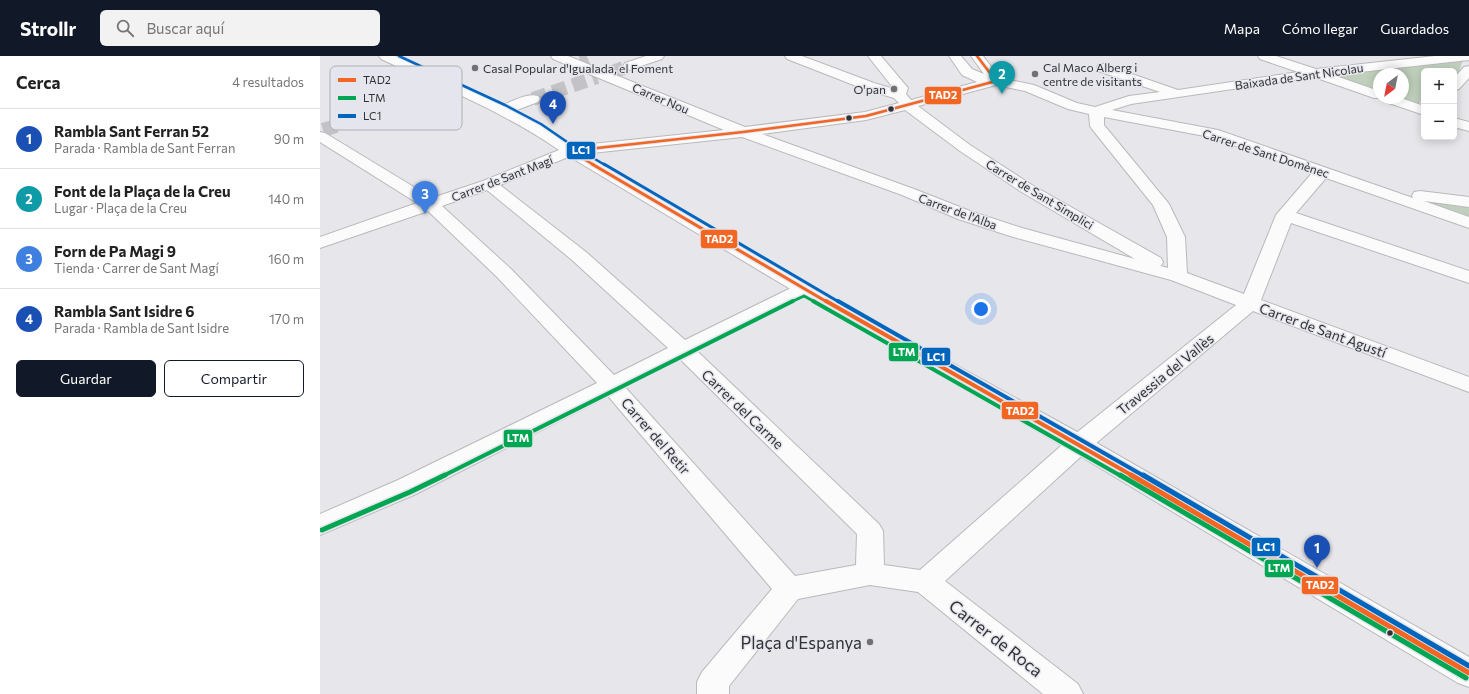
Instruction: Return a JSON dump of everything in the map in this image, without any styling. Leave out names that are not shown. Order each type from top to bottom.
[{"type":"street","points":[[385,56],[406,66]]},
{"type":"street","name":"Carrer Nou","points":[[557,56],[585,61],[604,75],[743,132]]},
{"type":"street","points":[[629,66],[658,56]]},
{"type":"street","points":[[791,56],[904,100]]},
{"type":"street","points":[[874,56],[901,88],[904,100]]},
{"type":"street","points":[[955,56],[967,72],[991,82]]},
{"type":"street","points":[[977,56],[991,82]]},
{"type":"street","points":[[1264,56],[1373,93]]},
{"type":"street","name":"Baixada de Sant Nicolau","points":[[1096,111],[1129,100],[1317,73],[1469,56]]},
{"type":"street","name":"Baixada de Sant Nicolau","points":[[1103,68],[1178,94]]},
{"type":"street","points":[[1457,83],[1468,72]]},
{"type":"street","name":"Carrer de Sant Magí","points":[[320,243],[489,184],[570,151],[743,132],[866,116],[904,100],[991,82]]},
{"type":"street","name":"Carrer de Sant Domènec","points":[[991,82],[1029,88],[1073,106],[1214,133],[1380,191]]},
{"type":"street","points":[[462,92],[502,110],[538,129],[570,151],[804,289],[1079,444],[1469,673]]},
{"type":"street","points":[[502,110],[532,99]]},
{"type":"street","name":"Carrer de Sant Simplici","points":[[904,100],[965,148],[1026,188],[1178,276]]},
{"type":"street","points":[[1405,104],[1421,110]]},
{"type":"street","points":[[1096,111],[1097,126],[1161,204],[1176,237],[1178,276]]},
{"type":"street","points":[[1457,123],[1469,127]]},
{"type":"street","name":"Carrer del Retir","points":[[321,132],[431,205],[504,273],[612,386],[788,590]]},
{"type":"street","name":"Carrer de l'Alba","points":[[743,132],[964,215],[1016,232],[1178,276]]},
{"type":"street","points":[[1250,303],[1285,215],[1323,171]]},
{"type":"street","name":"Carrer del Carme","points":[[489,184],[579,256],[682,350],[870,531],[870,574]]},
{"type":"street","points":[[1380,191],[1469,202]]},
{"type":"street","points":[[1380,191],[1469,223]]},
{"type":"street","points":[[1285,215],[1469,277]]},
{"type":"street","name":"Carrer de Sant Agustí","points":[[1178,276],[1469,385]]},
{"type":"street","points":[[320,525],[407,487],[804,289]]},
{"type":"street","name":"Travessia del Vallès","points":[[925,582],[1079,444],[1250,303]]},
{"type":"street","points":[[713,694],[713,682],[788,590],[870,574],[925,582]]},
{"type":"street","name":"Carrer de Roca","points":[[925,582],[1067,694]]},
{"type":"green space","points":[[1463,59],[1457,74],[1457,68],[1421,68],[1421,102],[1418,104],[1409,101],[1409,68],[1388,68]]},
{"type":"green space","points":[[1373,70],[1373,89],[1330,75]]},
{"type":"green space","points":[[1438,201],[1469,205],[1469,219],[1433,206]]},
{"type":"tunnel","points":[[581,62],[588,59]]},
{"type":"tunnel","points":[[610,73],[629,66]]},
{"type":"tunnel","points":[[533,99],[597,77]]},
{"type":"tunnel","points":[[323,130],[330,128]]},
{"type":"transit line","name":"LC1","points":[[399,56],[421,66]]},
{"type":"transit line","name":"TAD2","points":[[570,151],[743,132],[866,116],[996,81],[977,56]]},
{"type":"transit line","name":"LC1","points":[[462,85],[541,124],[573,146],[807,284],[1082,439],[1469,666]]},
{"type":"transit line","name":"TAD2","points":[[570,151],[804,289],[1079,444],[1469,673]]},
{"type":"transit line","name":"LTM","points":[[322,530],[410,492],[804,296],[1076,449],[1466,678]]},
{"type":"place","name":"Casal Popular d'Igualada, el Foment","points":[[475,68]]},
{"type":"place","name":"Cal Maco Alberg i centre de visitants","points":[[1035,74]]},
{"type":"place","name":"O'pan","points":[[894,89]]},
{"type":"place","name":"Font de la Plaça de la Creu","points":[[1002,94]]},
{"type":"place","name":"Rambla Sant Isidre 6","points":[[553,124]]},
{"type":"place","name":"Forn de Pa Magi 9","points":[[425,214]]},
{"type":"place","name":"Rambla Sant Ferran 52","points":[[1317,568]]},
{"type":"place","name":"Plaça d'Espanya","points":[[870,642]]}]
